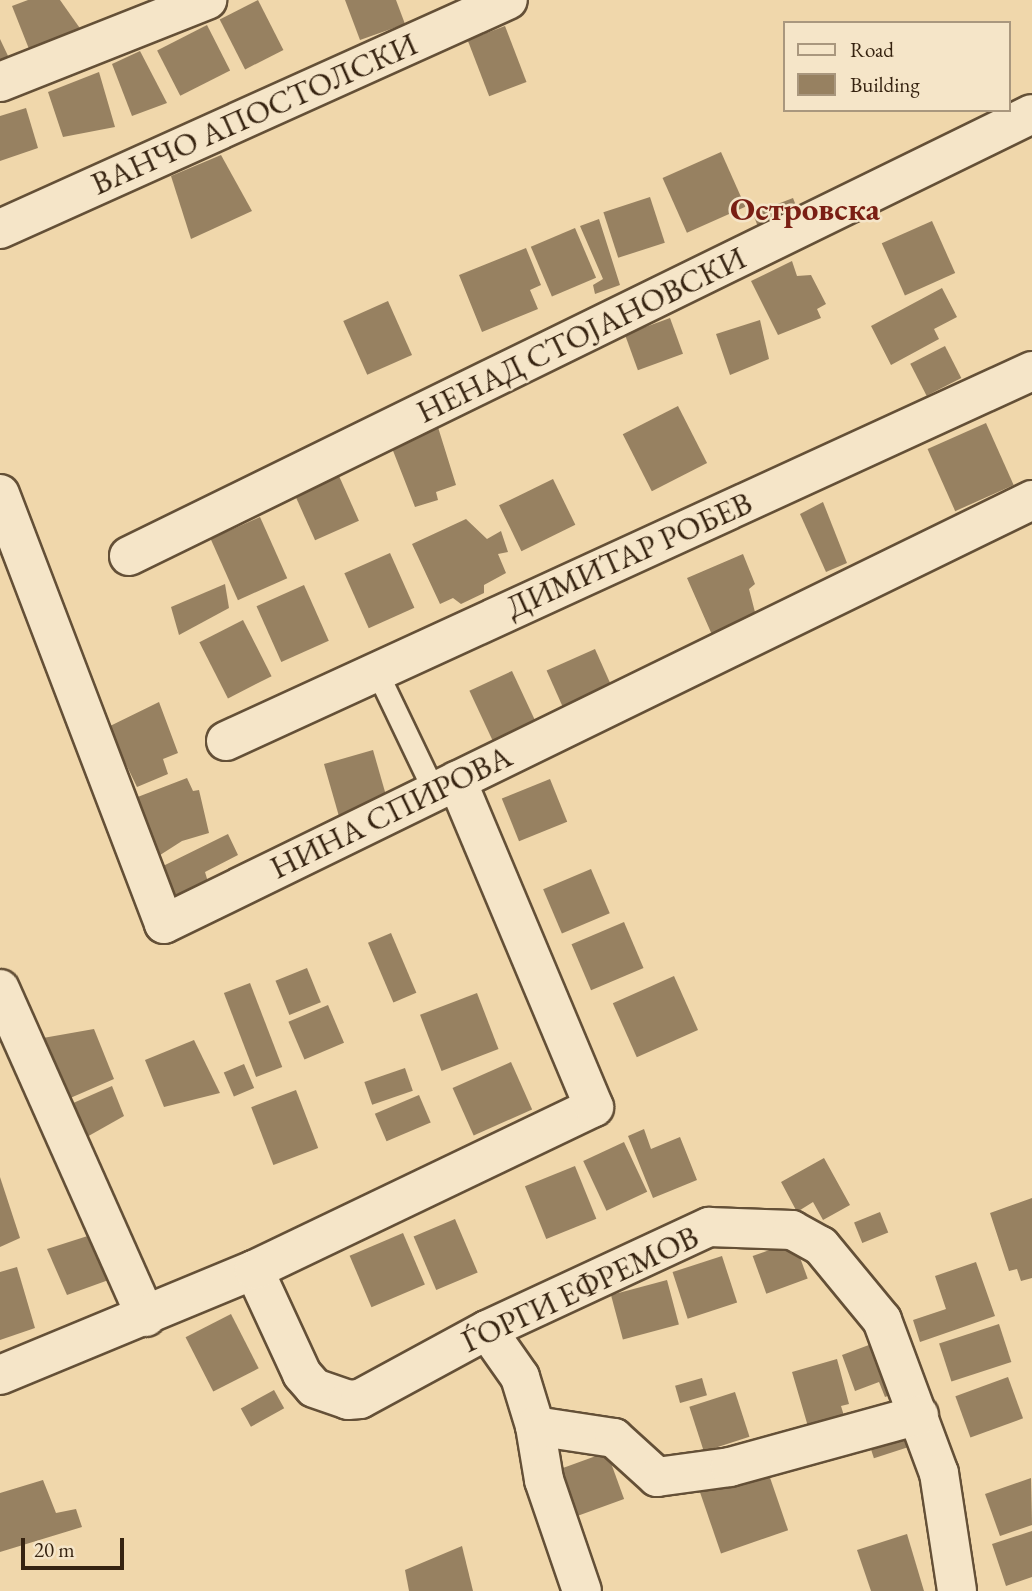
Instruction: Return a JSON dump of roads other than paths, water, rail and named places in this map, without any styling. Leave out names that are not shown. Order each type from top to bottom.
[{"type":"street","points":[[0,82],[207,0]]},
{"type":"street","name":"ВАНЧО АПОСТОЛСКИ","points":[[0,229],[508,0]]},
{"type":"street","name":"НЕНАД СТОЈАНОВСКИ","points":[[129,556],[1032,114]]},
{"type":"street","name":"ДИМИТАР РОБЕВ","points":[[226,741],[1032,371]]},
{"type":"street","name":"НИНА СПИРОВА","points":[[0,494],[164,924],[1032,500]]},
{"type":"street","points":[[0,1375],[146,1317],[254,1270],[594,1107],[446,787]]},
{"type":"street","points":[[0,989],[146,1317]]},
{"type":"street","name":"ЃОРГИ ЕФРЕМОВ","points":[[254,1270],[302,1374],[314,1388],[337,1398],[360,1399],[487,1330],[709,1227],[792,1230],[821,1246],[866,1297],[882,1320],[939,1474],[957,1591]]},
{"type":"street","points":[[487,1330],[520,1377],[536,1426],[544,1480],[582,1591]]},
{"type":"street","points":[[536,1426],[614,1438],[657,1477],[730,1467],[919,1415]]},
{"type":"lane","points":[[376,670],[446,787]]},
{"type":"district","name":"Островска","points":[[805,209]]}]
